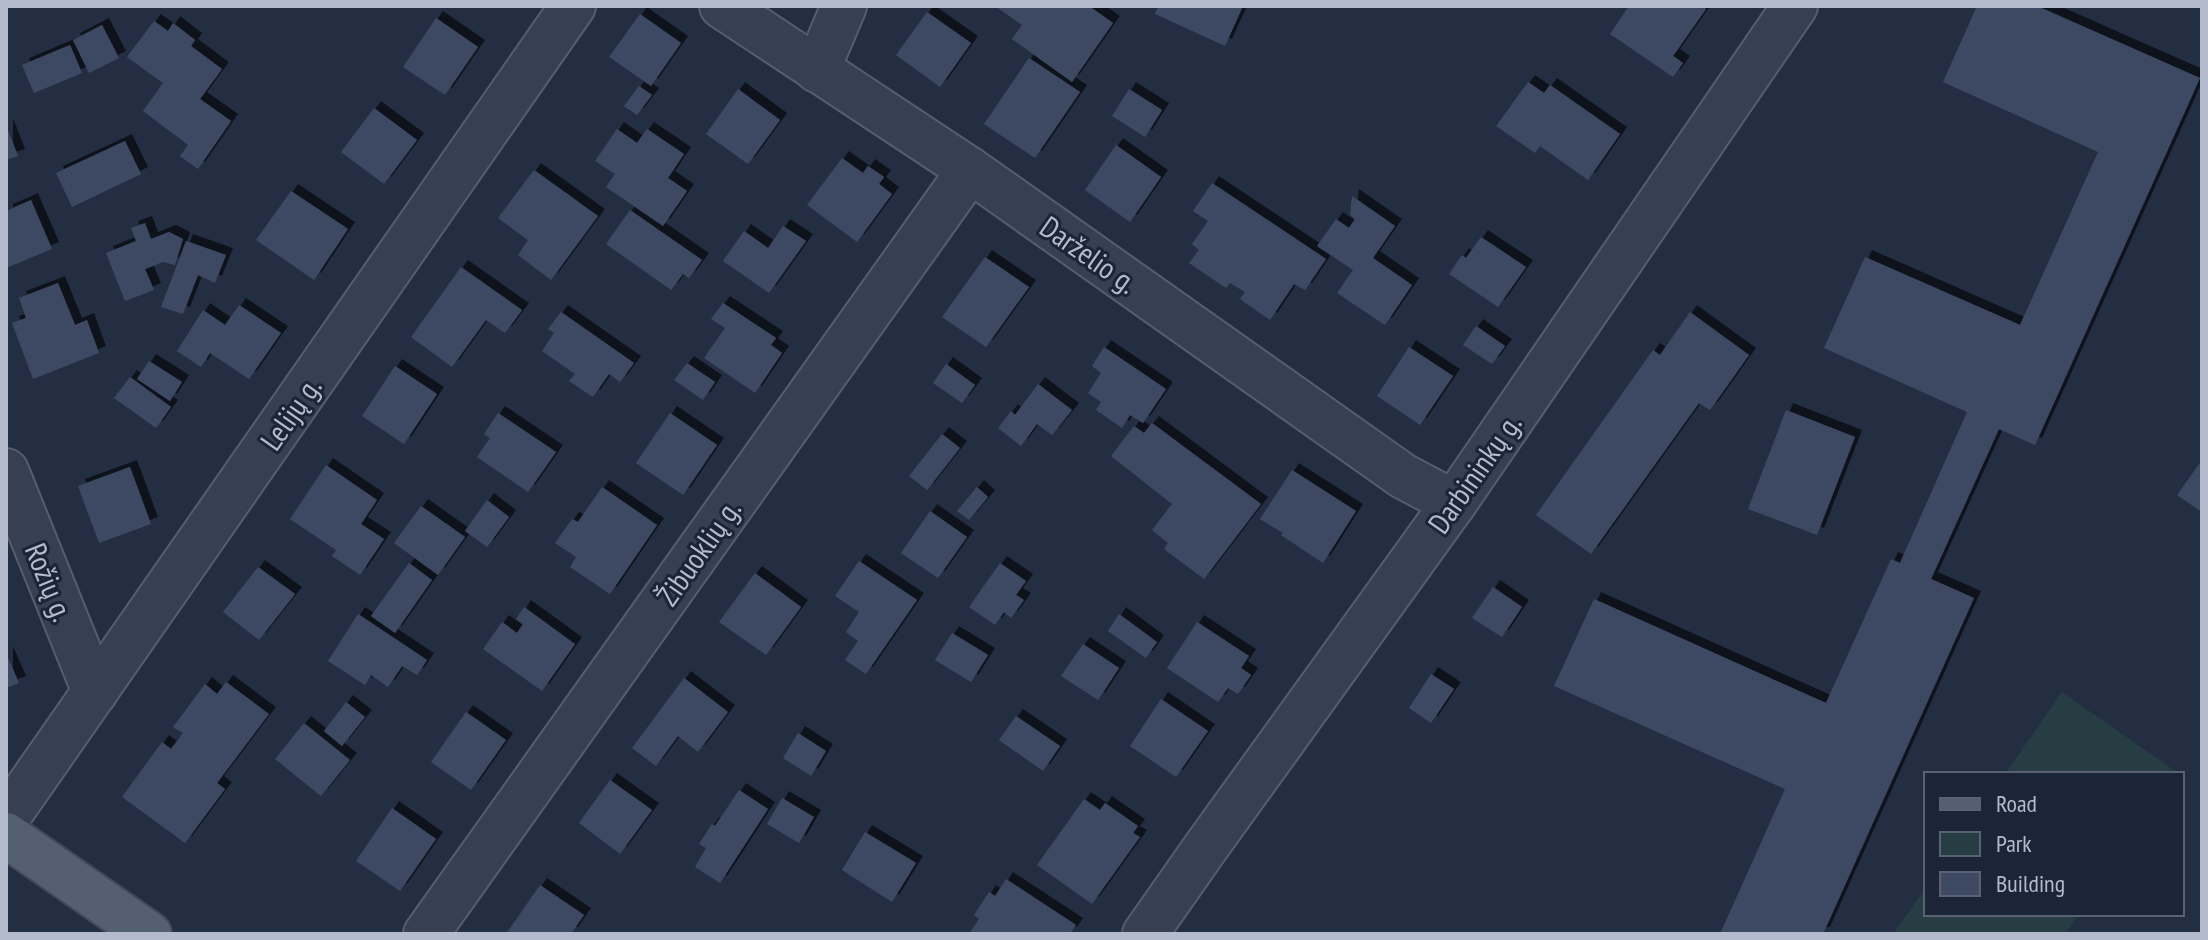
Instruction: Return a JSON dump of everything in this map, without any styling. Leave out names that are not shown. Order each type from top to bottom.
[{"type":"main road","points":[[6,835],[149,934]]},
{"type":"street","name":"Lelijų g.","points":[[6,819],[573,6]]},
{"type":"street","name":"Darželio g.","points":[[722,6],[970,170],[1403,476],[1454,503]]},
{"type":"street","points":[[817,70],[844,6]]},
{"type":"street","name":"Darbininkų g.","points":[[1145,934],[1454,503],[1795,6]]},
{"type":"street","name":"Žibuoklių g.","points":[[426,934],[970,170]]},
{"type":"street","name":"Rožių g.","points":[[6,471],[95,692]]},
{"type":"green space","points":[[2062,692],[2177,772],[2006,772]]},
{"type":"green space","points":[[1924,890],[1924,916],[2078,916],[2065,934],[1893,934]]},
{"type":"building","points":[[995,6],[1089,6],[1113,23],[1072,82],[1012,39],[1022,25]]},
{"type":"building","points":[[1158,6],[1243,6],[1225,46],[1155,14]]},
{"type":"building","points":[[1629,6],[1702,6],[1706,9],[1673,56],[1683,63],[1673,77],[1610,34]]},
{"type":"building","points":[[1977,6],[2037,6],[2200,78],[2035,445],[1999,429],[1931,579],[1974,598],[1823,934],[1720,934],[1785,789],[1554,686],[1594,599],[1826,703],[1891,559],[1900,563],[1967,412],[1824,348],[1865,257],[2020,325],[2098,152],[1943,82]]},
{"type":"building","points":[[927,12],[971,43],[940,87],[896,55]]},
{"type":"building","points":[[640,14],[681,43],[651,86],[609,57]]},
{"type":"building","points":[[436,18],[478,47],[445,95],[403,67]]},
{"type":"building","points":[[154,21],[168,31],[173,23],[195,40],[191,46],[222,69],[200,99],[231,121],[198,169],[180,156],[188,145],[143,111],[163,83],[127,57]]},
{"type":"building","points":[[102,25],[119,58],[89,73],[73,40]]},
{"type":"building","points":[[70,45],[82,73],[34,93],[22,65]]},
{"type":"building","points":[[1029,58],[1080,92],[1035,158],[984,124]]},
{"type":"building","points":[[1528,82],[1544,93],[1550,85],[1620,134],[1588,180],[1540,146],[1535,153],[1496,126]]},
{"type":"building","points":[[639,86],[652,95],[637,115],[624,106]]},
{"type":"building","points":[[738,89],[780,120],[748,164],[706,134]]},
{"type":"building","points":[[1129,89],[1162,110],[1145,137],[1112,116]]},
{"type":"building","points":[[374,108],[417,140],[384,184],[341,152]]},
{"type":"building","points":[[6,125],[18,156],[6,160]]},
{"type":"building","points":[[617,129],[637,143],[647,129],[684,154],[668,178],[687,191],[663,226],[606,187],[615,174],[595,161]]},
{"type":"building","points":[[125,141],[141,174],[72,207],[56,173]]},
{"type":"building","points":[[1116,145],[1161,177],[1130,222],[1085,190]]},
{"type":"building","points":[[842,158],[863,173],[868,166],[884,177],[879,184],[892,194],[857,242],[807,205]]},
{"type":"building","points":[[534,170],[598,216],[551,280],[518,255],[528,240],[498,218]]},
{"type":"building","points":[[1212,183],[1326,259],[1305,290],[1294,284],[1270,320],[1240,299],[1245,292],[1230,283],[1226,288],[1189,263],[1199,250],[1192,244],[1208,221],[1193,211]]},
{"type":"building","points":[[291,191],[348,229],[314,280],[256,240]]},
{"type":"building","points":[[1352,196],[1395,226],[1373,258],[1412,285],[1385,325],[1337,293],[1353,270],[1317,246],[1336,219],[1349,228],[1355,219],[1350,215]]},
{"type":"building","points":[[31,200],[52,249],[6,268],[6,211]]},
{"type":"building","points":[[630,210],[702,260],[689,278],[683,274],[671,290],[606,244]]},
{"type":"building","points":[[145,223],[151,239],[169,232],[183,239],[175,265],[163,262],[145,269],[154,290],[125,301],[106,253],[136,241],[131,228]]},
{"type":"building","points":[[783,226],[806,241],[769,293],[723,261],[744,231],[768,248]]},
{"type":"building","points":[[1481,237],[1526,267],[1498,307],[1449,274],[1462,255],[1466,258]]},
{"type":"building","points":[[186,241],[226,255],[215,283],[198,275],[183,314],[161,307]]},
{"type":"building","points":[[985,257],[1029,287],[986,347],[942,317]]},
{"type":"building","points":[[461,267],[522,310],[505,333],[486,320],[452,367],[411,337]]},
{"type":"building","points":[[58,283],[75,325],[87,320],[99,353],[33,379],[12,323],[26,318],[19,298]]},
{"type":"building","points":[[723,303],[776,338],[771,345],[782,353],[755,393],[704,358],[725,328],[711,319]]},
{"type":"building","points":[[239,305],[281,333],[249,379],[210,353],[201,367],[177,351],[203,310],[225,325]]},
{"type":"building","points":[[561,312],[634,363],[620,382],[609,374],[593,397],[569,381],[575,374],[542,351],[554,333],[548,329]]},
{"type":"building","points":[[1690,312],[1749,355],[1710,410],[1699,403],[1591,554],[1536,515],[1653,350],[1660,355]]},
{"type":"building","points":[[1476,326],[1505,346],[1492,364],[1463,345]]},
{"type":"building","points":[[1104,347],[1166,389],[1143,423],[1130,415],[1122,428],[1096,410],[1101,402],[1088,393],[1101,373],[1092,366]]},
{"type":"building","points":[[1409,347],[1453,376],[1420,425],[1377,396]]},
{"type":"building","points":[[149,361],[182,382],[170,401],[137,379]]},
{"type":"building","points":[[687,363],[715,382],[703,400],[674,380]]},
{"type":"building","points":[[946,364],[975,385],[962,403],[933,383]]},
{"type":"building","points":[[395,366],[437,394],[404,444],[362,416]]},
{"type":"building","points":[[130,377],[171,407],[156,428],[114,398]]},
{"type":"building","points":[[1038,384],[1072,410],[1052,435],[1037,424],[1021,446],[998,428],[1011,411],[1015,415]]},
{"type":"building","points":[[1786,410],[1855,437],[1817,535],[1748,509]]},
{"type":"building","points":[[498,413],[556,452],[528,492],[477,457],[490,438],[484,434]]},
{"type":"building","points":[[670,413],[717,445],[683,495],[636,463]]},
{"type":"building","points":[[1152,423],[1261,504],[1204,579],[1164,549],[1168,543],[1152,530],[1172,504],[1111,456],[1134,426],[1144,433]]},
{"type":"building","points":[[942,434],[960,448],[927,490],[909,476]]},
{"type":"building","points":[[2202,460],[2202,512],[2177,495]]},
{"type":"building","points":[[326,465],[377,500],[361,524],[384,539],[360,575],[332,556],[336,550],[290,519]]},
{"type":"building","points":[[130,467],[151,524],[99,543],[78,486]]},
{"type":"building","points":[[1292,470],[1356,511],[1323,563],[1260,519]]},
{"type":"building","points":[[602,487],[657,525],[610,594],[570,567],[576,557],[555,543],[572,519],[578,522]]},
{"type":"building","points":[[977,487],[988,497],[969,520],[957,511]]},
{"type":"building","points":[[487,500],[509,517],[487,547],[465,531]]},
{"type":"building","points":[[421,506],[465,537],[438,575],[394,543]]},
{"type":"building","points":[[930,511],[967,537],[938,578],[901,553]]},
{"type":"building","points":[[859,561],[917,600],[866,674],[845,660],[858,641],[846,632],[859,612],[835,596]]},
{"type":"building","points":[[409,563],[432,580],[395,633],[371,616]]},
{"type":"building","points":[[1000,563],[1026,581],[1016,595],[1024,600],[1011,618],[1004,612],[995,625],[969,607]]},
{"type":"building","points":[[258,567],[295,594],[259,640],[223,612]]},
{"type":"building","points":[[755,573],[801,607],[766,655],[719,622]]},
{"type":"building","points":[[1493,587],[1522,607],[1502,637],[1472,618]]},
{"type":"building","points":[[524,607],[575,644],[542,691],[483,649],[502,622],[517,633],[523,624],[516,619]]},
{"type":"building","points":[[358,614],[427,660],[417,675],[402,666],[388,687],[371,675],[365,685],[328,661]]},
{"type":"building","points":[[1119,614],[1157,642],[1146,658],[1108,631]]},
{"type":"building","points":[[1197,622],[1249,656],[1241,668],[1251,675],[1238,694],[1228,688],[1218,702],[1167,668]]},
{"type":"building","points":[[952,633],[988,655],[971,682],[935,660]]},
{"type":"building","points":[[1083,644],[1119,668],[1098,700],[1061,676]]},
{"type":"building","points":[[6,653],[19,683],[6,688]]},
{"type":"building","points":[[1431,674],[1454,689],[1431,723],[1409,708]]},
{"type":"building","points":[[684,678],[728,712],[698,752],[678,736],[656,766],[632,748]]},
{"type":"building","points":[[226,682],[269,714],[217,783],[225,789],[185,843],[122,797],[162,742],[171,749],[183,733],[173,727],[205,684],[217,694]]},
{"type":"building","points":[[1161,699],[1208,731],[1176,777],[1130,746]]},
{"type":"building","points":[[346,702],[365,717],[342,746],[324,731]]},
{"type":"building","points":[[466,712],[506,740],[471,790],[431,762]]},
{"type":"building","points":[[1016,716],[1060,746],[1043,771],[999,740]]},
{"type":"building","points":[[304,723],[350,760],[321,796],[275,759]]},
{"type":"building","points":[[798,733],[826,751],[811,776],[783,758]]},
{"type":"building","points":[[610,780],[652,810],[620,854],[579,823]]},
{"type":"building","points":[[739,790],[768,809],[720,883],[695,867],[706,848],[699,844]]},
{"type":"building","points":[[782,798],[814,817],[799,843],[767,824]]},
{"type":"building","points":[[1084,799],[1100,810],[1105,803],[1138,826],[1133,833],[1140,837],[1092,904],[1037,865]]},
{"type":"building","points":[[392,808],[436,839],[400,891],[356,861]]},
{"type":"building","points":[[865,832],[916,863],[892,902],[842,870]]},
{"type":"building","points":[[1006,879],[1076,925],[1070,934],[969,934],[979,919],[974,915],[989,892],[995,896]]},
{"type":"building","points":[[540,885],[584,915],[571,934],[506,934]]}]
